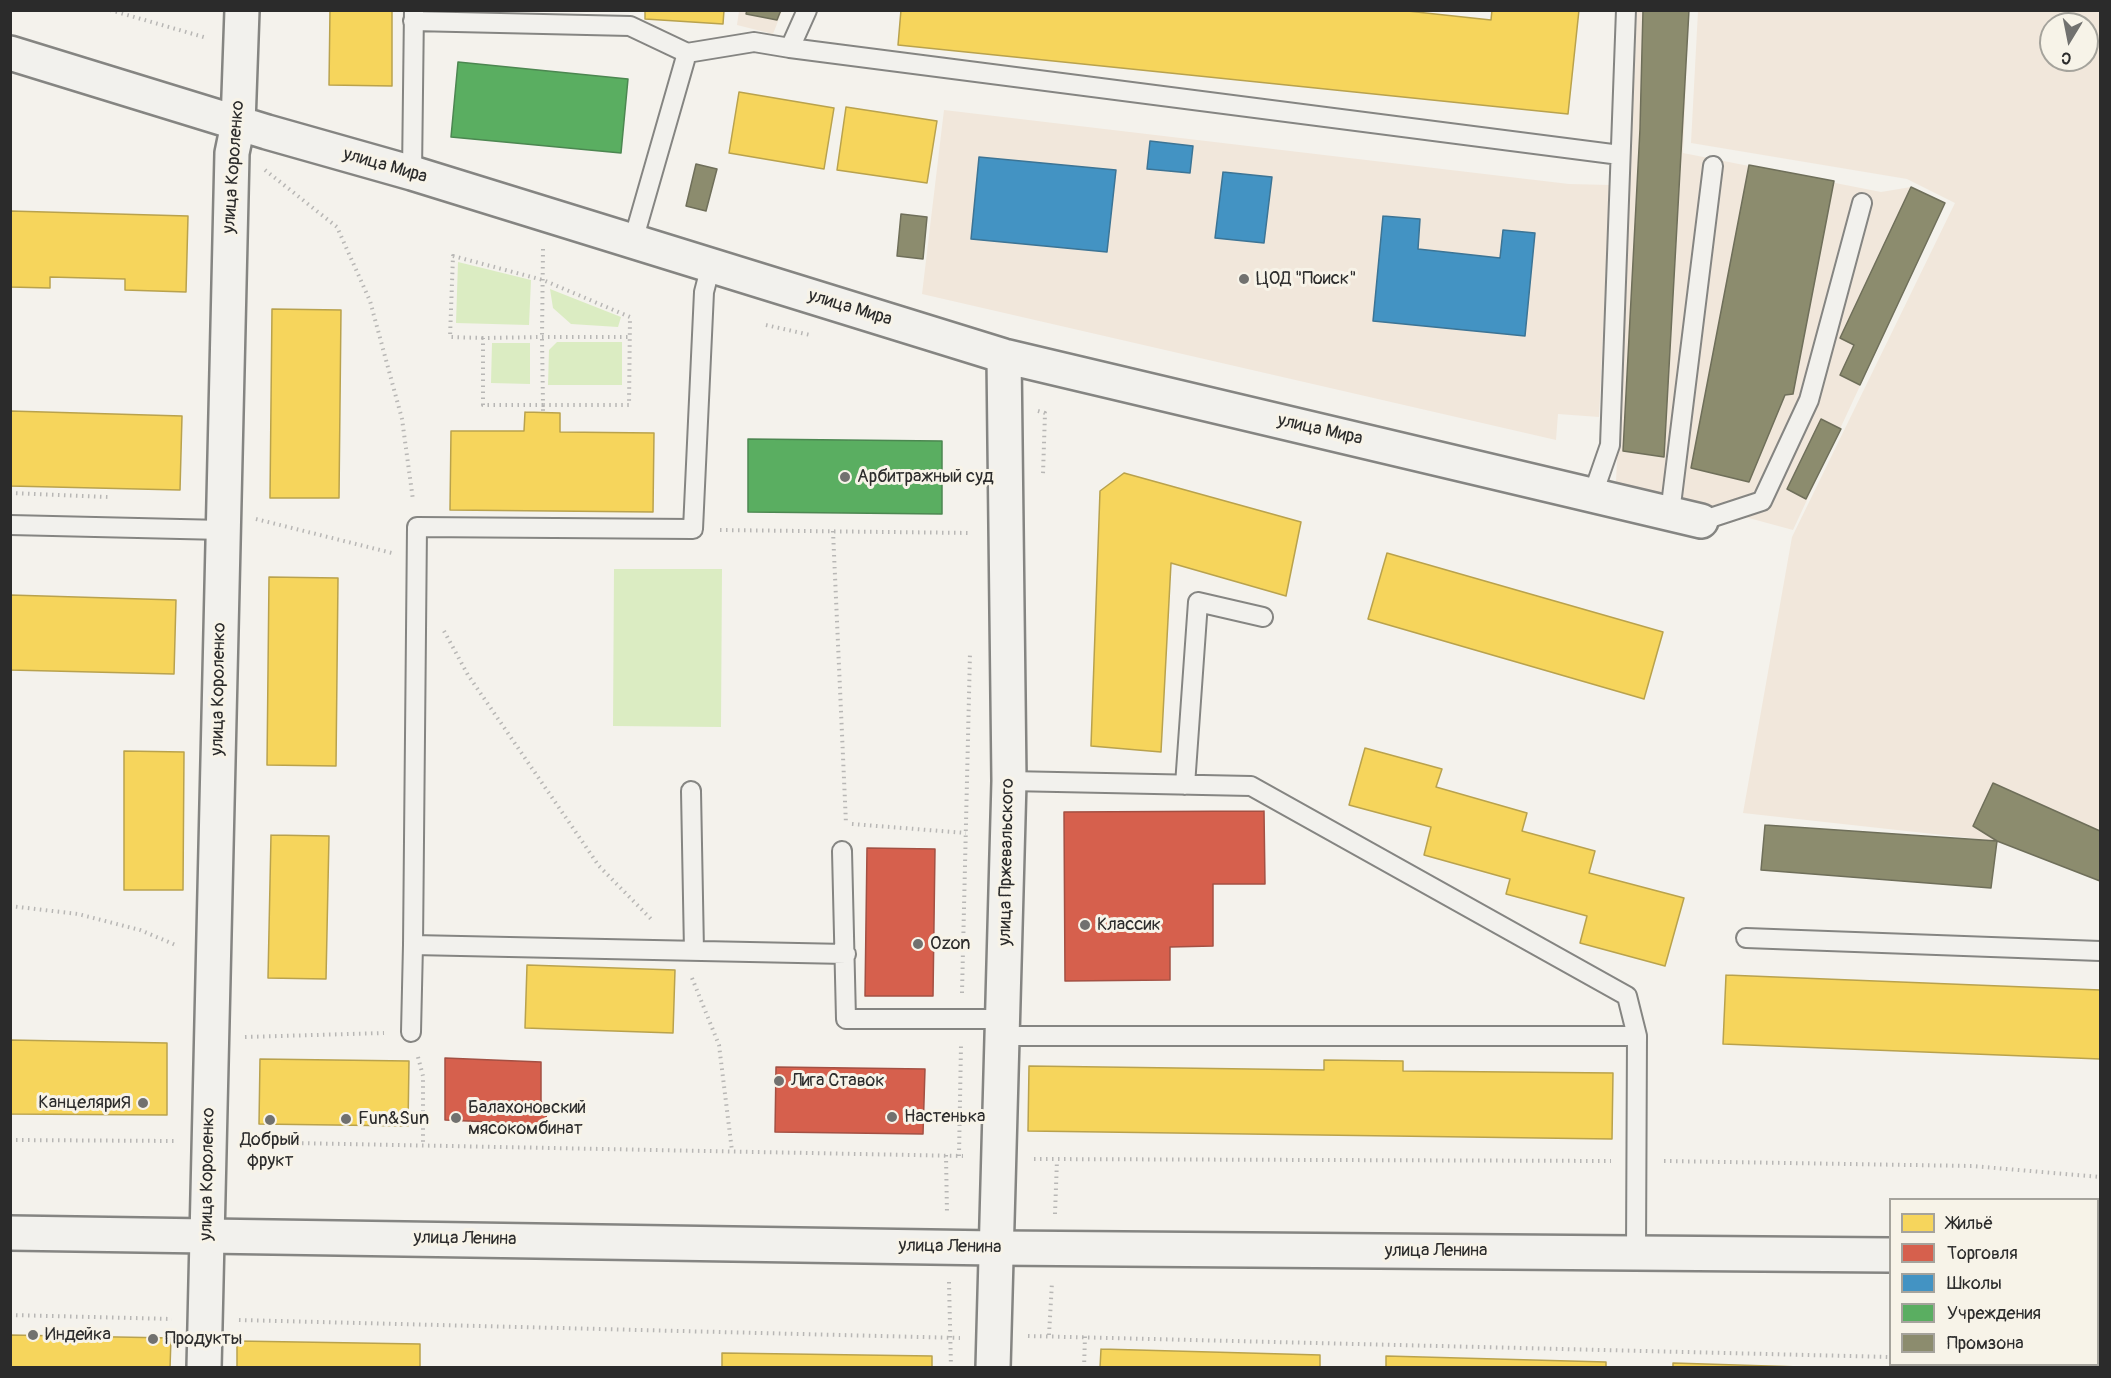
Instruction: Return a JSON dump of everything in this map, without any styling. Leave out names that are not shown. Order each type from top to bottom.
[{"type":"street","name":"улица Короленко","points":[[204,1368],[231,153],[238,124],[242,10]]},
{"type":"street","name":"улица Мира","points":[[10,53],[238,124],[412,173],[1004,356],[1685,517]]},
{"type":"street","name":"улица Пржевальского","points":[[993,1352],[1009,781],[1004,356]]},
{"type":"street","name":"улица Ленина","points":[[10,1233],[996,1248],[1889,1255]]},
{"type":"lane","points":[[790,48],[807,10]]},
{"type":"lane","points":[[1593,494],[1610,445],[1626,10]]},
{"type":"lane","points":[[412,173],[414,16],[631,18],[687,53],[754,42],[1620,155]]},
{"type":"lane","points":[[633,241],[687,53]]},
{"type":"lane","points":[[1713,166],[1685,517],[1762,501],[1809,400],[1862,203]]},
{"type":"lane","points":[[411,1032],[417,526],[693,529],[704,292],[711,265]]},
{"type":"lane","points":[[10,525],[223,530]]},
{"type":"lane","points":[[1185,785],[1198,602],[1263,617]]},
{"type":"lane","points":[[1009,781],[1251,786],[1627,996],[1637,1036],[1636,1252]]},
{"type":"lane","points":[[687,951],[691,791]]},
{"type":"lane","points":[[842,851],[846,1019],[962,1019],[1003,1027],[1637,1036]]},
{"type":"lane","points":[[1746,938],[2100,951]]},
{"type":"lane","points":[[412,945],[846,954]]},
{"type":"path","points":[[110,10],[209,38]]},
{"type":"path","points":[[265,169],[337,226],[370,301],[402,419],[417,526]]},
{"type":"path","points":[[542,213],[543,412]]},
{"type":"path","points":[[483,338],[483,405],[629,405],[630,316],[543,280],[453,256],[450,337],[629,338]]},
{"type":"path","points":[[766,325],[813,336]]},
{"type":"path","points":[[256,519],[402,556],[468,675],[599,866],[687,951],[719,1045],[732,1151]]},
{"type":"path","points":[[971,544],[972,522]]},
{"type":"path","points":[[693,529],[971,533]]},
{"type":"path","points":[[833,531],[846,824],[842,851]]},
{"type":"path","points":[[959,1156],[970,644]]},
{"type":"path","points":[[846,824],[966,833]]},
{"type":"path","points":[[10,906],[78,914],[140,930],[182,947]]},
{"type":"path","points":[[242,1037],[411,1032],[423,1076],[423,1145]]},
{"type":"path","points":[[10,1140],[208,1141],[998,1158],[1636,1161],[1972,1166],[2100,1177]]},
{"type":"path","points":[[10,1315],[951,1338],[993,1352],[1085,1336],[1889,1357]]},
{"type":"path","points":[[1084,1368],[1085,1336]]},
{"type":"path","points":[[951,1338],[951,1368]]},
{"type":"shaded area","points":[[739,11],[782,11],[773,34],[737,25]]},
{"type":"shaded area","points":[[1637,11],[1689,11],[1683,153],[1881,192],[1911,187],[1945,203],[1793,530],[1616,482]]},
{"type":"shaded area","points":[[1698,11],[2100,11],[2100,831],[1993,784],[1997,841],[1743,813],[1792,537],[1955,203],[1907,179],[1691,143]]},
{"type":"shaded area","name":"ЦОД \"Поиск\"","points":[[944,110],[1569,184],[1610,185],[1599,417],[1558,414],[1556,440],[922,294]]},
{"type":"green space","points":[[458,262],[531,280],[529,325],[456,323]]},
{"type":"green space","points":[[550,289],[621,317],[618,327],[571,324],[553,308]]},
{"type":"green space","points":[[557,342],[622,342],[622,385],[548,385],[549,350]]},
{"type":"green space","points":[[492,343],[530,343],[530,384],[491,383]]},
{"type":"green space","points":[[614,569],[722,569],[721,727],[613,726]]},
{"type":"building: Жильё","points":[[330,10],[392,10],[392,86],[329,85]]},
{"type":"building: Жильё","points":[[645,10],[724,10],[723,24],[645,19]]},
{"type":"building: Жильё","points":[[901,10],[1398,10],[1491,20],[1492,10],[1579,10],[1568,114],[898,45]]},
{"type":"building: Жильё","points":[[739,92],[834,108],[824,169],[729,153]]},
{"type":"building: Жильё","points":[[846,107],[937,121],[927,183],[837,170]]},
{"type":"building: Жильё","points":[[10,211],[188,216],[186,292],[125,290],[125,279],[50,277],[50,288],[10,287]]},
{"type":"building: Жильё","points":[[272,309],[341,310],[339,498],[270,498]]},
{"type":"building: Жильё","points":[[10,411],[182,416],[180,490],[10,486]]},
{"type":"building: Жильё","points":[[525,412],[560,413],[560,432],[654,433],[653,512],[450,510],[451,431],[524,431]]},
{"type":"building: Жильё","points":[[1124,473],[1301,522],[1286,596],[1171,563],[1161,752],[1091,746],[1100,491]]},
{"type":"building: Жильё","points":[[1387,553],[1663,632],[1644,699],[1368,619]]},
{"type":"building: Жильё","points":[[269,577],[338,578],[336,766],[267,765]]},
{"type":"building: Жильё","points":[[10,595],[176,600],[174,674],[10,670]]},
{"type":"building: Жильё","points":[[1365,748],[1442,769],[1436,787],[1527,813],[1522,831],[1595,851],[1589,873],[1684,898],[1665,966],[1580,943],[1587,916],[1506,894],[1510,879],[1424,855],[1431,827],[1349,805]]},
{"type":"building: Жильё","points":[[124,751],[184,752],[183,890],[124,890]]},
{"type":"building: Жильё","points":[[271,835],[329,836],[326,979],[268,978]]},
{"type":"building: Жильё","points":[[527,965],[675,970],[673,1033],[525,1028]]},
{"type":"building: Жильё","points":[[1726,975],[2100,990],[2100,1059],[1723,1044]]},
{"type":"building: Жильё","points":[[10,1040],[167,1043],[167,1115],[10,1114]]},
{"type":"building: Жильё","points":[[260,1059],[409,1061],[408,1126],[259,1124]]},
{"type":"building: Жильё","points":[[1324,1060],[1403,1061],[1403,1071],[1613,1073],[1612,1139],[1028,1131],[1029,1066],[1324,1070]]},
{"type":"building: Жильё","points":[[10,1335],[171,1338],[170,1368],[10,1368]]},
{"type":"building: Жильё","points":[[237,1341],[420,1344],[420,1368],[237,1368]]},
{"type":"building: Жильё","points":[[1101,1349],[1320,1355],[1320,1368],[1100,1368]]},
{"type":"building: Жильё","points":[[722,1353],[932,1356],[932,1368],[722,1368]]},
{"type":"building: Жильё","points":[[1386,1356],[1606,1362],[1606,1368],[1386,1368]]},
{"type":"building: Жильё","points":[[1673,1363],[1833,1368],[1673,1368]]},
{"type":"building: Торговля","points":[[1264,811],[1265,884],[1213,884],[1213,946],[1170,947],[1170,980],[1065,981],[1064,812]]},
{"type":"building: Торговля","points":[[867,848],[935,849],[933,996],[865,996]]},
{"type":"building: Торговля","points":[[445,1058],[541,1062],[541,1101],[547,1113],[544,1125],[524,1130],[514,1123],[445,1120]]},
{"type":"building: Торговля","points":[[776,1067],[925,1069],[923,1134],[775,1132]]},
{"type":"building: Школы","points":[[1150,141],[1193,146],[1190,173],[1147,169]]},
{"type":"building: Школы","points":[[979,157],[1116,170],[1107,252],[971,239]]},
{"type":"building: Школы","points":[[1223,172],[1272,177],[1264,243],[1215,238]]},
{"type":"building: Школы","points":[[1383,216],[1420,219],[1418,249],[1500,258],[1503,230],[1535,233],[1525,336],[1373,321]]},
{"type":"building: Учреждения","points":[[458,62],[628,79],[621,153],[451,137]]},
{"type":"building: Учреждения","name":"Арбитражный суд","points":[[748,439],[942,441],[942,514],[748,512]]},
{"type":"building: Промзона","points":[[747,10],[781,10],[777,20],[746,14]]},
{"type":"building: Промзона","points":[[1643,10],[1689,10],[1664,457],[1623,451],[1640,129]]},
{"type":"building: Промзона","points":[[696,164],[717,169],[706,211],[686,206]]},
{"type":"building: Промзона","points":[[1749,165],[1834,181],[1793,394],[1785,395],[1749,482],[1691,468]]},
{"type":"building: Промзона","points":[[1911,187],[1945,203],[1860,385],[1840,375],[1854,345],[1840,338]]},
{"type":"building: Промзона","points":[[901,214],[927,217],[923,259],[897,256]]},
{"type":"building: Промзона","points":[[1821,419],[1841,429],[1806,499],[1787,489]]},
{"type":"building: Промзона","points":[[1993,783],[2100,831],[2100,881],[1997,841],[1973,826]]},
{"type":"building: Промзона","points":[[1765,825],[1997,841],[1991,888],[1761,870]]},
{"type":"place","name":"ЦОД \"Поиск\"","points":[[1244,279]]},
{"type":"place","name":"Арбитражный суд","points":[[845,477]]},
{"type":"place","name":"Классик","points":[[1085,925]]},
{"type":"place","name":"Ozon","points":[[918,944]]},
{"type":"place","name":"Лига Ставок","points":[[779,1081]]},
{"type":"place","name":"КанцеляриЯ","points":[[143,1103]]},
{"type":"place","name":"Настенька","points":[[892,1117]]},
{"type":"place","name":"Балахоновский мясокомбинат","points":[[456,1118]]},
{"type":"place","name":"Fun&Sun","points":[[346,1119]]},
{"type":"place","name":"Добрый фрукт","points":[[270,1120]]},
{"type":"place","name":"Индейка","points":[[33,1335]]},
{"type":"place","name":"Продукты","points":[[153,1339]]}]
